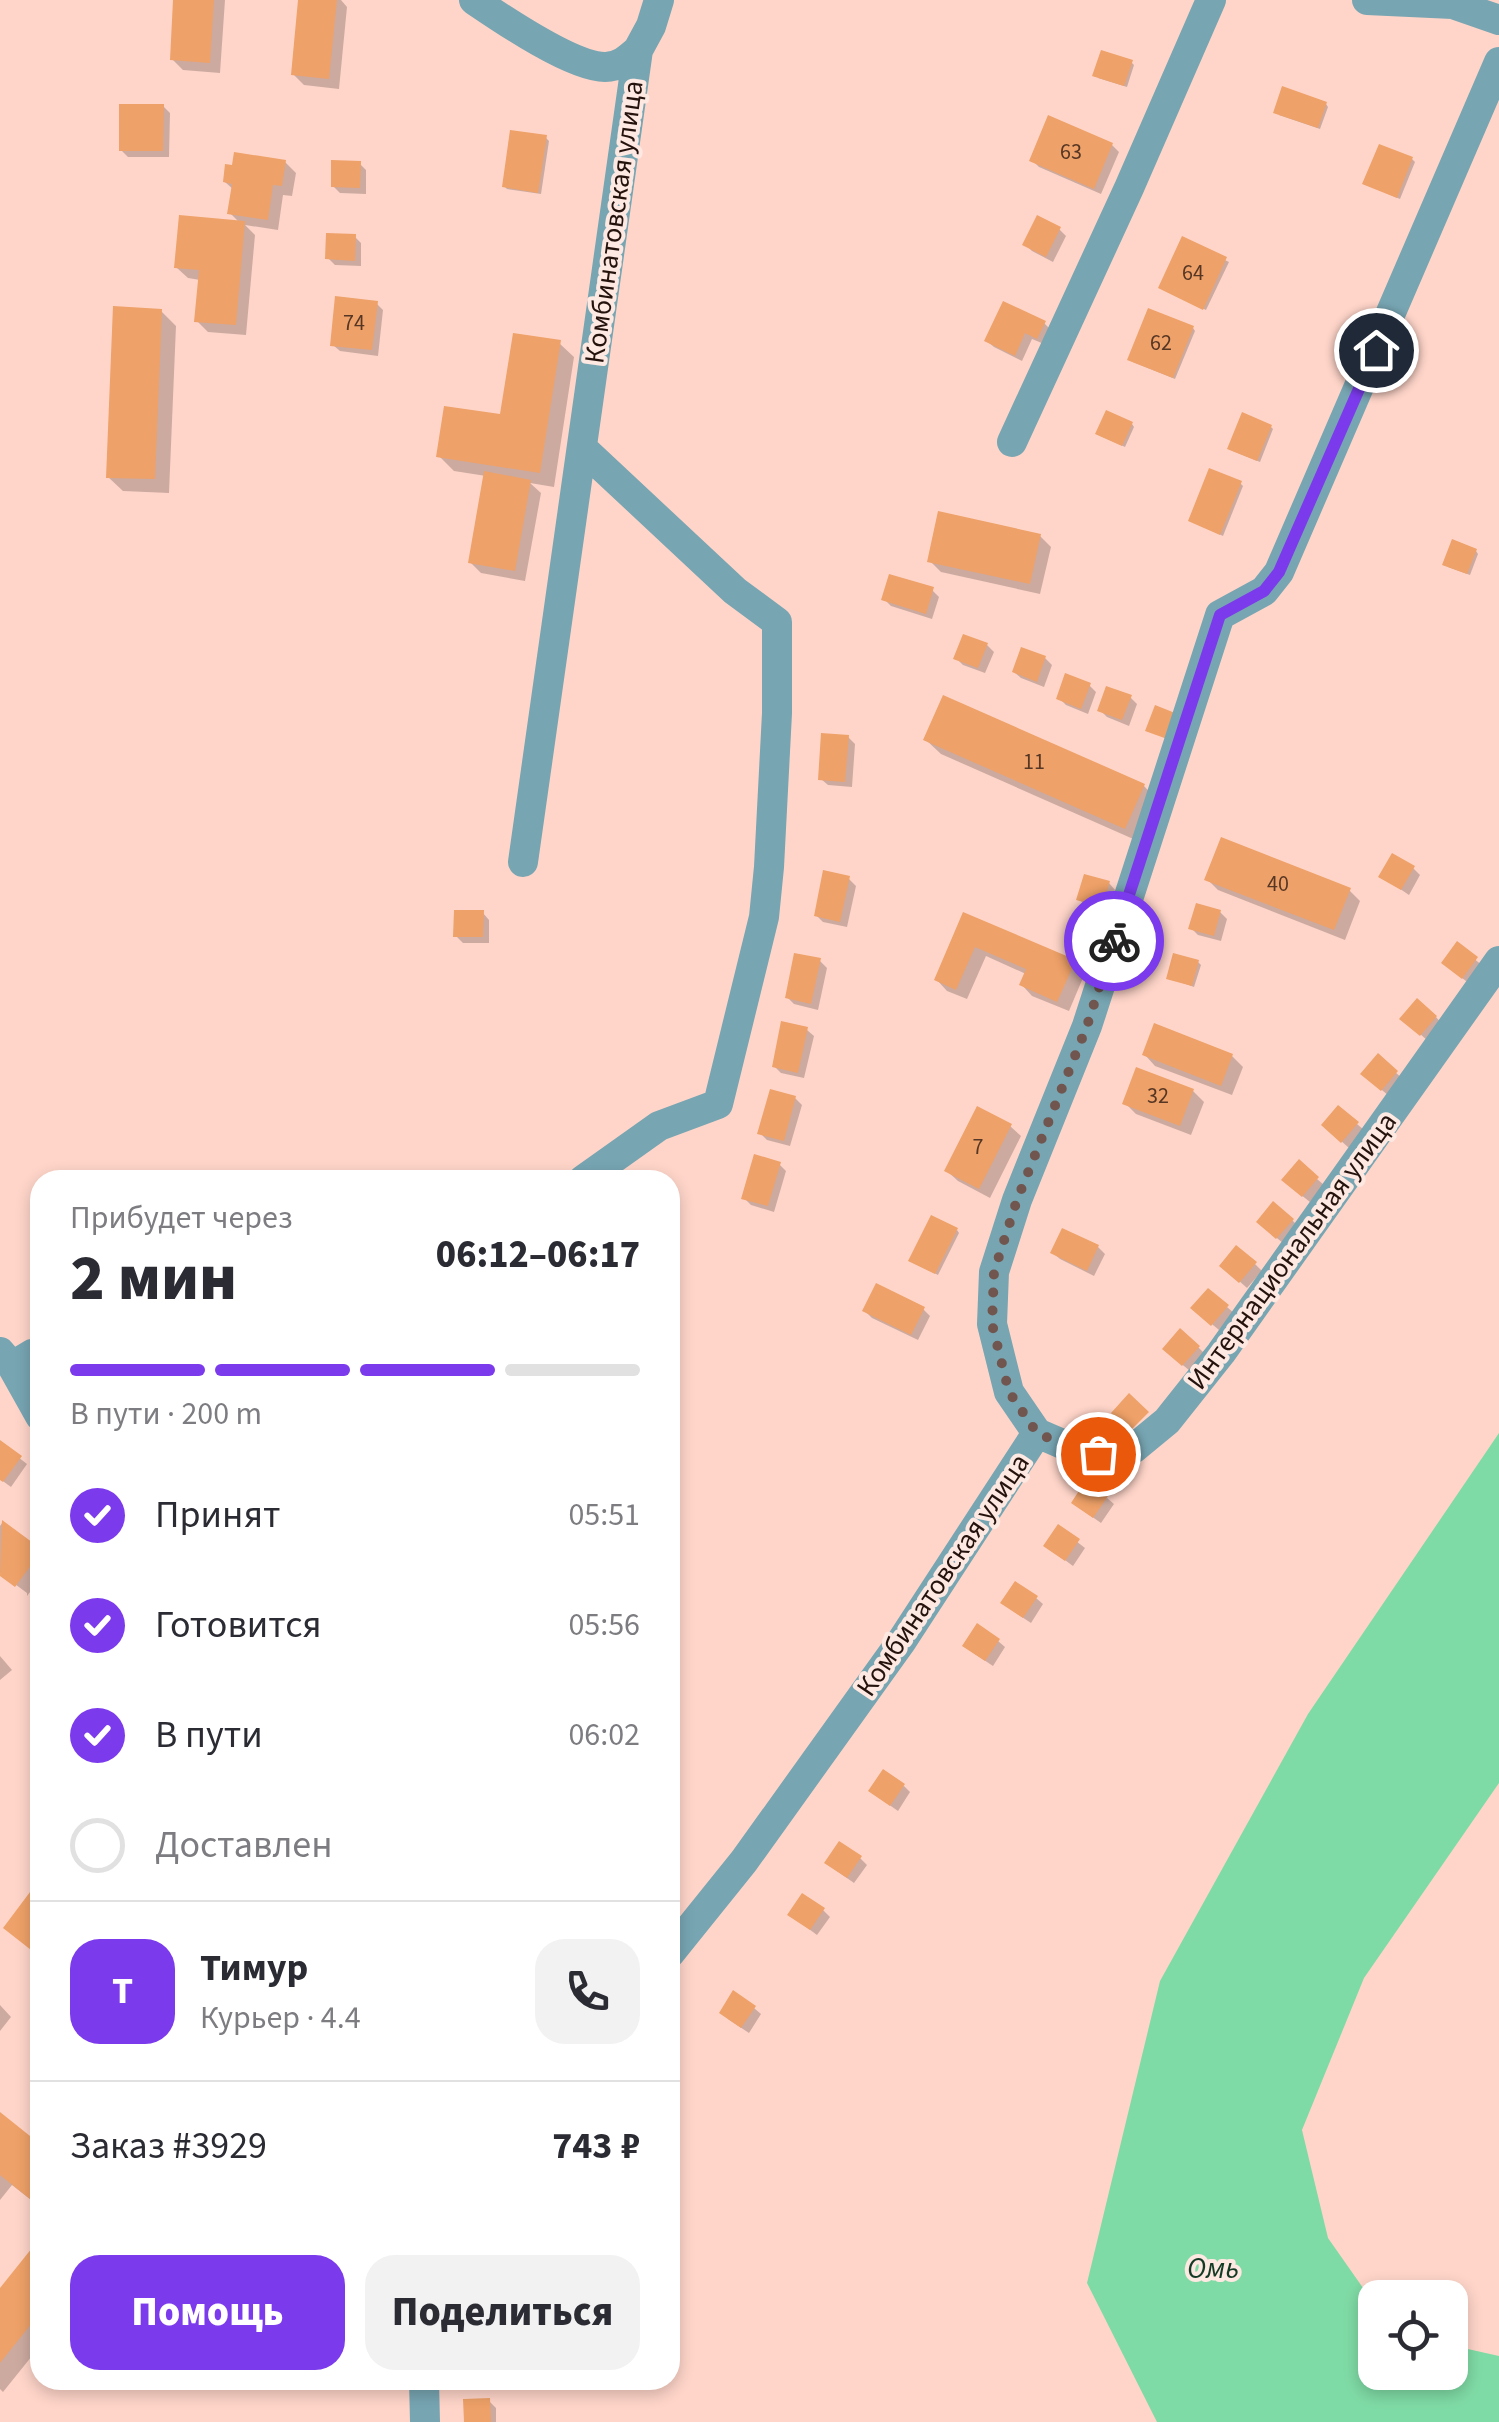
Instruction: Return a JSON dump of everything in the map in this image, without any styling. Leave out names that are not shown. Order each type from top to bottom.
[{"type":"street","points":[[474,0],[506,22],[585,64],[606,67],[624,62],[638,50]]},
{"type":"street","name":"Комбинатовская улица","points":[[523,862],[638,50],[652,26],[660,0]]},
{"type":"street","points":[[1012,442],[1130,188],[1211,0]]},
{"type":"street","points":[[1367,0],[1453,4],[1499,20]]},
{"type":"street","name":"Комбинатовская улица","points":[[680,1941],[744,1861],[901,1642],[1037,1433],[1009,1392],[992,1324],[994,1272],[1017,1200],[1087,1026],[1220,615],[1264,591],[1279,572],[1499,62]]},
{"type":"street","points":[[582,448],[735,591],[777,622],[777,713],[764,917],[718,1104],[659,1126],[597,1170]]},
{"type":"street","name":"Интернациональная улица","points":[[1037,1433],[1098,1454],[1133,1449],[1168,1422],[1221,1354],[1499,961]]},
{"type":"street","points":[[18,1357],[30,1389]]},
{"type":"street","points":[[424,2390],[425,2422]]},
{"type":"water","name":"Омь","points":[[1499,1433],[1499,1783],[1364,1978],[1302,2130],[1328,2238],[1358,2281],[1358,2390],[1468,2390],[1468,2349],[1499,2356],[1499,2422],[1157,2422],[1087,2283],[1160,1981],[1308,1714]]},
{"type":"building","points":[[173,0],[214,0],[210,63],[170,60]]},
{"type":"building","points":[[298,0],[337,0],[329,79],[291,75]]},
{"type":"building","points":[[1101,50],[1133,60],[1124,86],[1092,76]]},
{"type":"building","points":[[1282,86],[1327,102],[1318,128],[1273,113]]},
{"type":"building","points":[[119,104],[164,104],[163,151],[119,151]]},
{"type":"building","points":[[1048,115],[1113,143],[1094,189],[1029,161]]},
{"type":"building","points":[[510,130],[547,135],[538,193],[502,187]]},
{"type":"building","points":[[1379,144],[1413,157],[1397,198],[1362,184]]},
{"type":"building","points":[[234,152],[286,160],[282,186],[273,185],[268,220],[227,214],[232,184],[223,182],[225,164],[232,165]]},
{"type":"building","points":[[331,160],[361,161],[360,188],[331,187]]},
{"type":"building","points":[[179,215],[245,221],[236,325],[194,322],[199,270],[174,268]]},
{"type":"building","points":[[1037,215],[1061,227],[1046,257],[1022,245]]},
{"type":"building","points":[[326,233],[356,234],[355,261],[325,259]]},
{"type":"building","points":[[1182,236],[1227,257],[1203,310],[1158,288]]},
{"type":"building","points":[[335,296],[378,301],[372,350],[330,346]]},
{"type":"building","points":[[1003,301],[1046,321],[1037,339],[1025,333],[1015,356],[984,341]]},
{"type":"building","points":[[113,306],[162,309],[155,479],[106,478]]},
{"type":"building","points":[[1148,308],[1194,326],[1173,378],[1127,360]]},
{"type":"building","points":[[513,333],[561,340],[540,473],[436,457],[444,406],[500,414]]},
{"type":"building","points":[[1106,410],[1133,422],[1122,446],[1095,434]]},
{"type":"building","points":[[1242,412],[1272,425],[1257,461],[1227,449]]},
{"type":"building","points":[[1209,468],[1242,481],[1220,535],[1188,521]]},
{"type":"building","points":[[484,471],[531,480],[515,571],[468,563]]},
{"type":"building","points":[[938,511],[1041,534],[1030,584],[927,562]]},
{"type":"building","points":[[1452,539],[1477,549],[1467,574],[1442,565]]},
{"type":"building","points":[[889,574],[934,587],[926,614],[881,600]]},
{"type":"building","points":[[963,634],[988,643],[978,668],[953,659]]},
{"type":"building","points":[[1021,647],[1046,656],[1037,682],[1012,672]]},
{"type":"building","points":[[1065,673],[1091,683],[1081,709],[1056,699]]},
{"type":"building","points":[[1106,686],[1132,695],[1122,720],[1097,711]]},
{"type":"building","points":[[943,695],[1145,784],[1125,829],[923,740]]},
{"type":"building","points":[[1155,705],[1180,715],[1170,740],[1145,731]]},
{"type":"building","points":[[821,733],[849,735],[845,782],[818,780]]},
{"type":"building","points":[[1221,837],[1351,888],[1334,930],[1204,880]]},
{"type":"building","points":[[1392,853],[1415,866],[1401,890],[1378,877]]},
{"type":"building","points":[[823,870],[850,876],[840,922],[814,916]]},
{"type":"building","points":[[1084,874],[1110,881],[1102,907],[1076,900]]},
{"type":"building","points":[[1196,903],[1221,910],[1214,936],[1188,929]]},
{"type":"building","points":[[454,910],[484,910],[483,937],[453,937]]},
{"type":"building","points":[[963,912],[1076,960],[1057,1002],[1019,985],[1026,969],[975,947],[956,990],[934,980]]},
{"type":"building","points":[[1457,941],[1478,957],[1462,979],[1441,963]]},
{"type":"building","points":[[794,953],[821,958],[811,1004],[785,998]]},
{"type":"building","points":[[1173,953],[1199,960],[1192,986],[1166,979]]},
{"type":"building","points":[[1417,998],[1437,1016],[1420,1036],[1399,1019]]},
{"type":"building","points":[[781,1021],[808,1027],[798,1073],[772,1067]]},
{"type":"building","points":[[1154,1023],[1233,1054],[1221,1086],[1142,1055]]},
{"type":"building","points":[[1378,1053],[1398,1071],[1381,1091],[1360,1074]]},
{"type":"building","points":[[1136,1067],[1194,1089],[1180,1126],[1122,1104]]},
{"type":"building","points":[[770,1089],[796,1096],[784,1141],[757,1134]]},
{"type":"building","points":[[1338,1105],[1359,1122],[1341,1143],[1321,1125]]},
{"type":"building","points":[[977,1106],[1012,1124],[979,1189],[944,1171]]},
{"type":"building","points":[[754,1154],[781,1162],[768,1206],[741,1199]]},
{"type":"building","points":[[1299,1159],[1319,1177],[1302,1197],[1281,1180]]},
{"type":"building","points":[[1273,1201],[1294,1219],[1276,1239],[1256,1222]]},
{"type":"building","points":[[931,1215],[958,1228],[935,1274],[908,1261]]},
{"type":"building","points":[[1062,1228],[1099,1245],[1087,1271],[1050,1253]]},
{"type":"building","points":[[1236,1245],[1257,1262],[1239,1283],[1219,1266]]},
{"type":"building","points":[[876,1283],[925,1307],[911,1335],[862,1311]]},
{"type":"building","points":[[1208,1288],[1229,1305],[1211,1326],[1190,1308]]},
{"type":"building","points":[[1180,1328],[1200,1346],[1182,1366],[1162,1349]]},
{"type":"building","points":[[1129,1393],[1149,1412],[1130,1431],[1111,1413]]},
{"type":"building","points":[[0,1440],[22,1456],[3,1482],[0,1480]]},
{"type":"building","points":[[1086,1480],[1108,1496],[1093,1518],[1071,1503]]},
{"type":"building","points":[[2,1520],[30,1541],[30,1567],[15,1587],[0,1576]]},
{"type":"building","points":[[1058,1524],[1080,1539],[1065,1561],[1043,1546]]},
{"type":"building","points":[[1015,1581],[1038,1596],[1023,1618],[1000,1603]]},
{"type":"building","points":[[977,1623],[1000,1639],[985,1661],[962,1646]]},
{"type":"building","points":[[883,1769],[905,1784],[890,1806],[868,1791]]},
{"type":"building","points":[[839,1841],[862,1856],[847,1878],[824,1863]]},
{"type":"building","points":[[30,1892],[30,1949],[3,1928]]},
{"type":"building","points":[[802,1893],[825,1908],[810,1930],[787,1915]]},
{"type":"building","points":[[733,1990],[756,2006],[741,2028],[719,2013]]},
{"type":"building","points":[[0,2112],[30,2136],[30,2199],[0,2175]]},
{"type":"building","points":[[30,2250],[30,2326],[0,2363],[0,2288]]},
{"type":"building","points":[[490,2398],[491,2422],[464,2422],[463,2399]]},
{"type":"way so far","points":[[1098,1454],[1037,1433],[1009,1392],[992,1324],[994,1272],[1017,1200],[1087,1026],[1114,941]]},
{"type":"route","points":[[1114,941],[1220,615],[1264,591],[1279,572],[1376,350]]}]
